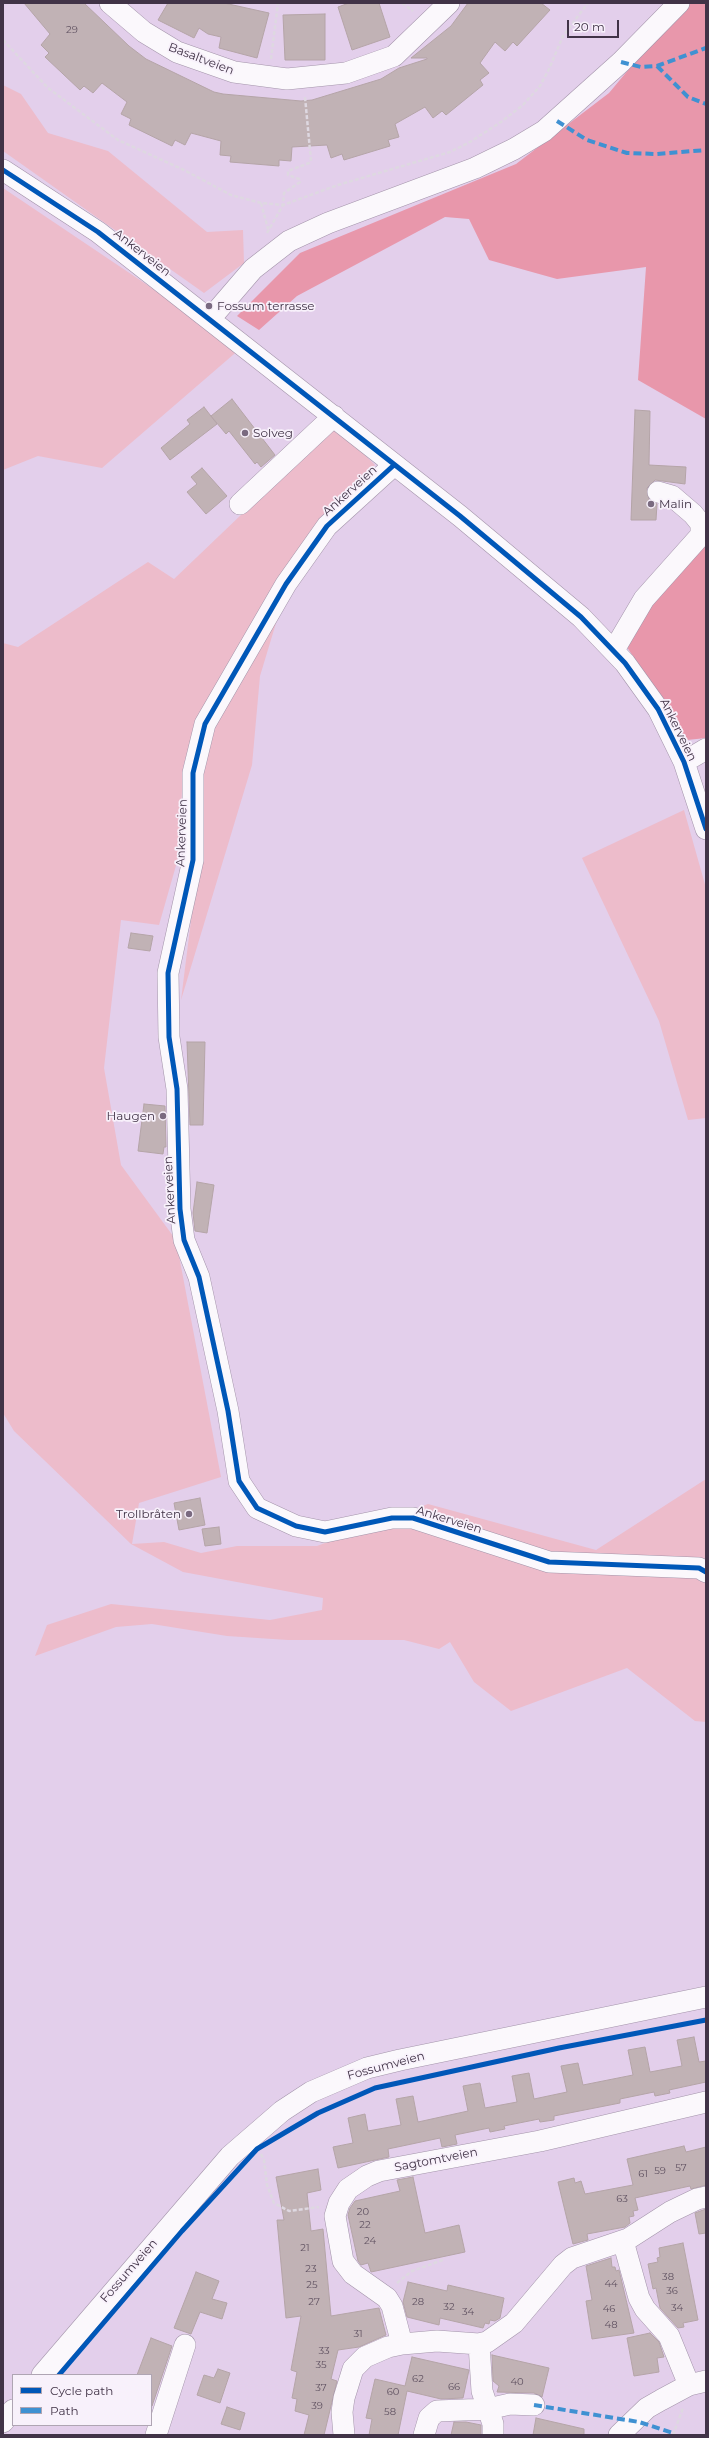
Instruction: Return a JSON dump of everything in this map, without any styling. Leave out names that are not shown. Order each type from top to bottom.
[{"type":"street","name":"Basaltveien","points":[[110,3],[144,32],[177,52],[234,72],[269,78],[310,78],[346,73],[394,56],[449,3]]},
{"type":"street","points":[[210,319],[253,269],[289,241],[328,223],[475,168],[514,149],[544,130],[604,77],[680,3]]},
{"type":"street","name":"Ankerveien","points":[[3,170],[98,232],[460,516],[575,612],[614,650],[638,679],[654,703],[684,762],[706,829]]},
{"type":"street","points":[[240,504],[334,416]]},
{"type":"street","name":"Ankerveien","points":[[394,465],[326,526],[286,584],[205,724],[193,773],[193,860],[168,973],[169,1037],[177,1089],[180,1208],[184,1240],[199,1277],[228,1411],[239,1481],[258,1508],[296,1526],[325,1532],[392,1518],[413,1518],[549,1562],[699,1568],[706,1572]]},
{"type":"street","points":[[614,650],[644,600],[701,535],[701,524],[693,514],[672,496],[658,492]]},
{"type":"street","points":[[684,762],[706,749]]},
{"type":"street","name":"Fossumveien","points":[[43,2374],[230,2156],[282,2111],[311,2092],[367,2068],[400,2060],[706,1997]]},
{"type":"street","name":"Sagtomtveien","points":[[336,2209],[342,2196],[348,2189],[367,2176],[379,2171],[540,2141],[706,2102]]},
{"type":"street","points":[[344,2435],[342,2412],[353,2369],[365,2357],[388,2347],[402,2344],[438,2341],[479,2344],[487,2342],[505,2332],[563,2265],[572,2258],[623,2241],[649,2227],[670,2212],[697,2199],[706,2197]]},
{"type":"street","points":[[336,2209],[334,2216],[343,2261],[353,2274],[387,2298],[392,2306],[402,2344]]},
{"type":"street","points":[[619,2435],[647,2408],[697,2383],[668,2336],[645,2309],[639,2298],[623,2241]]},
{"type":"street","points":[[156,2435],[185,2344]]},
{"type":"street","points":[[479,2344],[482,2391],[493,2424],[493,2435]]},
{"type":"street","points":[[424,2435],[429,2418],[437,2411],[488,2409],[510,2404],[534,2406]]},
{"type":"street","points":[[3,2422],[12,2411]]},
{"type":"path","points":[[269,78],[278,3]]},
{"type":"path","points":[[3,40],[48,88],[118,140],[184,170],[231,195],[261,203],[283,205],[338,185],[450,152],[470,142],[501,122],[532,95],[544,80],[569,25],[588,3]]},
{"type":"path","points":[[265,238],[268,229],[283,205],[284,193],[301,181],[288,175],[288,171],[309,164],[311,159],[304,99]]},
{"type":"path","points":[[261,203],[268,229]]},
{"type":"path","points":[[257,2149],[264,2160],[268,2190],[274,2203],[278,2207],[295,2211],[315,2207],[336,2209]]},
{"type":"path","points":[[387,2298],[397,2283],[412,2270],[443,2260]]},
{"type":"shaded area","points":[[684,3],[706,3],[706,419],[638,380],[646,267],[557,279],[489,260],[469,219],[445,217],[297,296],[259,330],[237,316],[300,253],[516,164],[609,93]]},
{"type":"shaded area","points":[[3,85],[21,94],[48,133],[108,151],[207,232],[243,230],[244,263],[204,293],[3,151]]},
{"type":"shaded area","points":[[3,188],[241,348],[102,468],[38,456],[3,470]]},
{"type":"shaded area","points":[[335,425],[375,465],[320,518],[289,565],[197,717],[183,768],[179,855],[159,925],[121,920],[104,1068],[121,1165],[176,1240],[221,1477],[139,1503],[132,1544],[164,1542],[201,1553],[237,1546],[317,1546],[428,1504],[596,1550],[706,1479],[706,1722],[695,1721],[627,1668],[511,1711],[474,1682],[450,1642],[439,1649],[404,1640],[288,1640],[227,1636],[152,1624],[116,1627],[35,1656],[47,1625],[111,1604],[270,1620],[322,1610],[323,1598],[183,1572],[131,1544],[14,1431],[3,1413],[3,643],[18,647],[148,562],[174,579]]},
{"type":"shaded area","points":[[706,542],[706,738],[687,740],[625,644],[652,597]]},
{"type":"shaded area","points":[[283,600],[260,676],[252,765],[181,1000],[199,857],[201,770],[212,724]]},
{"type":"shaded area","points":[[684,810],[706,888],[706,1118],[688,1120],[659,1021],[582,858]]},
{"type":"building","points":[[24,3],[84,3],[129,46],[146,59],[214,92],[301,101],[312,100],[381,79],[399,68],[427,59],[411,58],[451,26],[468,3],[541,3],[550,10],[517,46],[513,42],[505,51],[495,42],[480,63],[489,73],[480,80],[483,85],[446,115],[442,111],[433,118],[425,107],[395,124],[399,137],[388,140],[390,146],[344,160],[342,154],[331,158],[327,145],[292,147],[291,161],[279,160],[279,166],[230,162],[231,156],[220,155],[221,141],[191,133],[185,145],[175,140],[172,146],[129,125],[131,119],[121,114],[127,102],[102,83],[93,93],[84,86],[80,90],[45,57],[49,53],[41,45],[50,34]]},
{"type":"building","points":[[168,3],[224,3],[269,13],[257,58],[219,48],[221,37],[208,34],[199,28],[194,38],[158,20]]},
{"type":"building","points":[[349,3],[379,3],[390,37],[352,50],[338,7]]},
{"type":"building","points":[[325,14],[325,60],[285,60],[283,15]]},
{"type":"building","name":"Solveg","points":[[232,399],[275,455],[261,467],[257,462],[255,464],[229,431],[226,434],[211,416]]},
{"type":"building","points":[[204,407],[217,424],[170,460],[161,448],[190,424],[187,420]]},
{"type":"building","points":[[635,410],[650,411],[649,465],[686,467],[685,484],[655,480],[647,488],[649,500],[657,504],[656,520],[631,520]]},
{"type":"building","points":[[202,468],[227,496],[206,514],[187,492],[197,484],[191,477]]},
{"type":"building","points":[[131,933],[153,936],[150,951],[128,948]]},
{"type":"building","points":[[187,1042],[205,1042],[203,1125],[190,1125]]},
{"type":"building","points":[[144,1104],[165,1106],[166,1147],[164,1147],[163,1154],[138,1151]]},
{"type":"building","points":[[197,1182],[214,1185],[207,1233],[195,1231],[193,1213]]},
{"type":"building","name":"Trollbråten","points":[[200,1498],[205,1525],[179,1530],[174,1503]]},
{"type":"building","points":[[219,1527],[221,1544],[205,1546],[202,1529]]},
{"type":"building","points":[[694,2037],[699,2062],[706,2061],[706,2082],[669,2090],[670,2093],[655,2096],[654,2092],[620,2099],[620,2103],[554,2116],[554,2120],[540,2122],[539,2119],[504,2126],[505,2129],[490,2132],[489,2128],[455,2135],[457,2144],[442,2147],[440,2138],[388,2149],[389,2157],[338,2168],[333,2147],[353,2143],[348,2118],[365,2114],[368,2131],[401,2125],[396,2099],[413,2096],[418,2122],[468,2111],[463,2086],[480,2083],[485,2108],[517,2102],[512,2076],[529,2073],[534,2099],[567,2092],[561,2066],[578,2063],[583,2085],[633,2075],[628,2050],[645,2047],[650,2072],[682,2066],[677,2040]]},
{"type":"building","points":[[684,2146],[686,2152],[706,2147],[706,2185],[691,2189],[690,2186],[635,2198],[638,2210],[633,2211],[634,2216],[629,2217],[630,2223],[625,2227],[587,2234],[588,2240],[573,2244],[558,2182],[574,2178],[575,2183],[581,2181],[585,2194],[633,2185],[627,2159]]},
{"type":"building","points":[[318,2169],[321,2190],[307,2193],[311,2231],[323,2229],[331,2316],[379,2308],[386,2335],[359,2347],[338,2350],[331,2379],[337,2381],[324,2435],[304,2435],[309,2415],[295,2411],[297,2399],[292,2398],[297,2372],[291,2370],[301,2316],[286,2318],[277,2220],[284,2220],[276,2177]]},
{"type":"building","points":[[413,2177],[425,2233],[459,2225],[465,2252],[371,2272],[368,2263],[361,2265],[358,2261],[348,2215],[350,2208],[355,2201],[400,2191],[397,2180]]},
{"type":"building","points":[[706,2209],[706,2233],[699,2234],[695,2213]]},
{"type":"building","points":[[683,2243],[698,2320],[683,2323],[684,2327],[678,2328],[660,2308],[656,2288],[653,2289],[648,2264],[658,2262],[657,2258],[660,2257],[659,2248]]},
{"type":"building","points":[[611,2258],[612,2267],[615,2267],[616,2271],[619,2270],[634,2333],[592,2339],[586,2301],[592,2300],[586,2266]]},
{"type":"building","points":[[196,2272],[219,2281],[212,2299],[227,2303],[222,2319],[200,2312],[191,2334],[174,2328]]},
{"type":"building","points":[[408,2282],[447,2291],[448,2285],[504,2298],[500,2318],[495,2321],[490,2320],[489,2324],[485,2323],[483,2328],[440,2318],[439,2325],[407,2317],[403,2302]]},
{"type":"building","points":[[650,2333],[659,2342],[664,2357],[657,2358],[659,2372],[634,2376],[627,2338]]},
{"type":"building","points":[[151,2338],[172,2346],[152,2406],[152,2374],[137,2374]]},
{"type":"building","points":[[492,2355],[549,2368],[542,2397],[534,2393],[497,2392],[499,2386],[493,2381]]},
{"type":"building","points":[[412,2357],[469,2370],[463,2398],[441,2399],[407,2391],[398,2435],[369,2435],[372,2419],[366,2418],[375,2379],[405,2386]]},
{"type":"building","points":[[218,2369],[230,2373],[220,2403],[197,2395],[204,2375],[214,2378]]},
{"type":"building","points":[[227,2407],[245,2413],[240,2430],[221,2424]]},
{"type":"building","points":[[536,2418],[584,2429],[584,2435],[533,2435]]},
{"type":"building","points":[[454,2422],[466,2422],[481,2425],[481,2435],[451,2435]]},
{"type":"marked path","points":[[621,62],[641,67],[657,66],[706,48]]},
{"type":"marked path","points":[[657,66],[688,97],[706,104]]},
{"type":"marked path","points":[[557,121],[587,140],[627,153],[657,154],[706,150]]},
{"type":"marked path","points":[[534,2405],[639,2422],[673,2433]]},
{"type":"cycle path","points":[[3,170],[98,232],[460,516],[581,617],[625,663],[658,709],[684,762],[706,829]]},
{"type":"cycle path","points":[[394,465],[327,526],[286,584],[205,724],[193,773],[193,860],[168,973],[169,1037],[177,1089],[180,1209],[184,1240],[199,1277],[228,1411],[239,1481],[257,1508],[296,1526],[325,1532],[392,1518],[413,1518],[549,1562],[699,1568],[706,1572]]},
{"type":"cycle path","points":[[60,2374],[182,2231],[257,2149],[318,2113],[375,2088],[559,2048],[706,2020]]},
{"type":"place","name":"Fossum terrasse","points":[[209,306]]},
{"type":"place","name":"Solveg","points":[[245,433]]},
{"type":"place","name":"Malin","points":[[651,504]]},
{"type":"place","name":"Haugen","points":[[163,1116]]},
{"type":"place","name":"Trollbråten","points":[[189,1514]]}]
